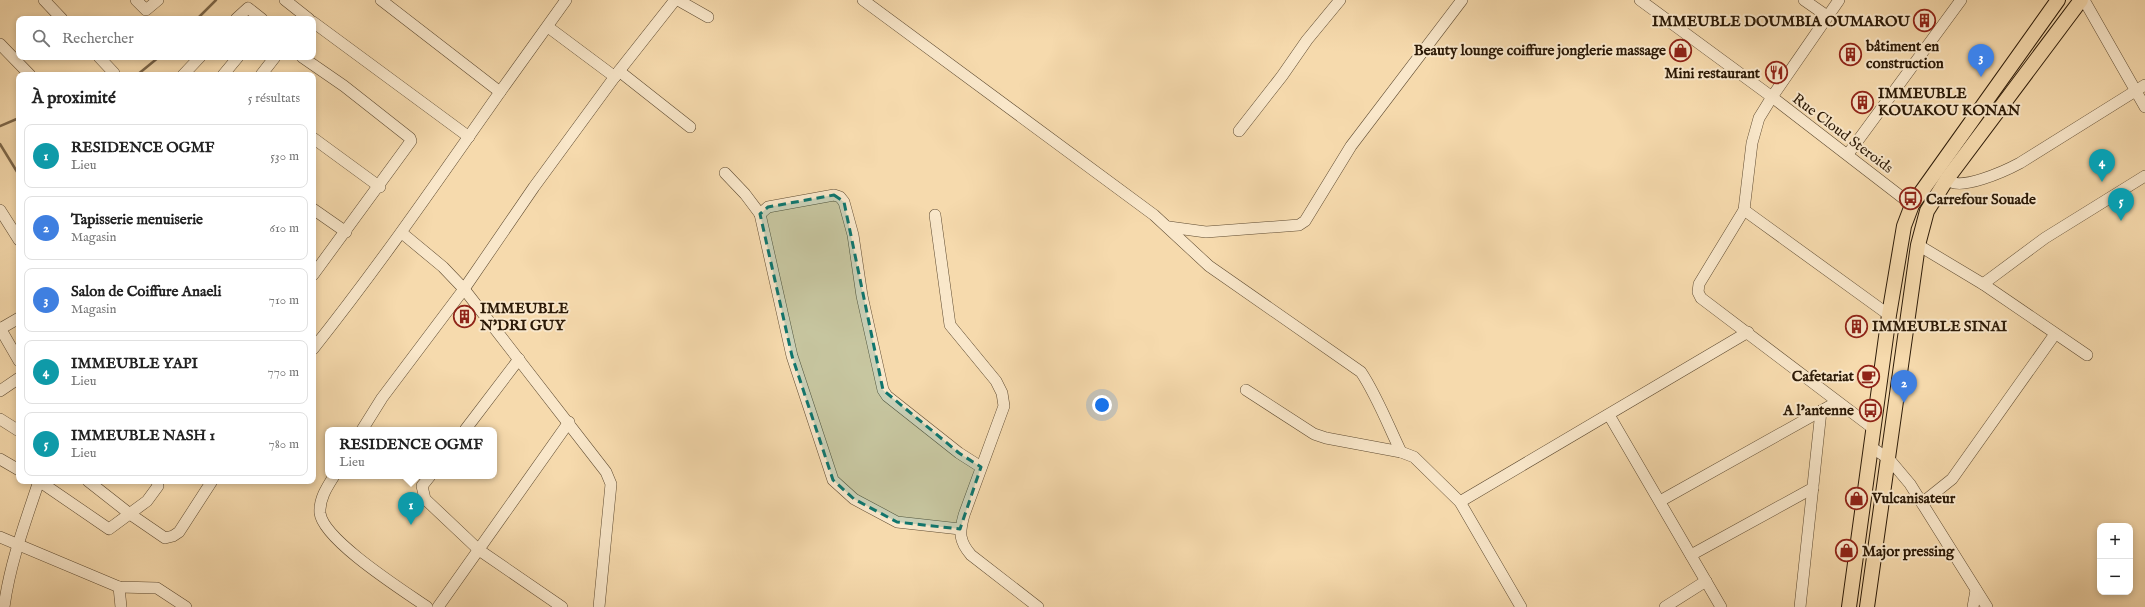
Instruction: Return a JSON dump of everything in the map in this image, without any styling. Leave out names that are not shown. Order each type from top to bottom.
[{"type":"main road","points":[[1849,607],[1889,315],[1904,226],[1912,205],[2058,0]]},
{"type":"main road","points":[[1867,607],[1918,245],[1927,211],[1947,179],[2081,0]]},
{"type":"street","points":[[44,0],[59,16]]},
{"type":"street","points":[[136,0],[146,10],[158,0]]},
{"type":"street","points":[[285,0],[304,16]]},
{"type":"street","points":[[381,0],[500,92]]},
{"type":"street","points":[[316,345],[357,294],[402,233],[566,0]]},
{"type":"street","points":[[364,427],[382,398],[464,289],[509,222],[617,74],[675,0]]},
{"type":"street","points":[[678,0],[708,17]]},
{"type":"street","points":[[863,0],[928,46],[1026,122],[1169,227],[1209,266],[1361,372],[1371,386],[1383,416],[1401,452]]},
{"type":"street","points":[[1239,131],[1282,76],[1307,40],[1340,0]]},
{"type":"street","points":[[1169,227],[1206,232],[1299,225],[1305,221],[1351,146],[1462,0]]},
{"type":"street","name":"Rue Cloud Steroids","points":[[1640,0],[1848,154],[1912,205]]},
{"type":"street","points":[[1804,0],[1827,16]]},
{"type":"street","points":[[1839,0],[1759,118],[1752,143],[1744,210],[1699,284],[1698,292],[1701,298],[1748,332],[1874,429]]},
{"type":"street","points":[[1848,154],[1962,0]]},
{"type":"street","points":[[2084,0],[2140,87],[2145,107]]},
{"type":"street","points":[[239,16],[248,8],[258,16]]},
{"type":"street","points":[[316,26],[469,137]]},
{"type":"street","points":[[548,27],[617,74],[690,127]]},
{"type":"street","points":[[0,44],[27,72]]},
{"type":"street","points":[[102,60],[113,72]]},
{"type":"street","points":[[186,72],[197,60]]},
{"type":"street","points":[[226,72],[236,60]]},
{"type":"street","points":[[263,72],[273,60]]},
{"type":"street","points":[[306,60],[344,86],[410,138],[409,146],[316,272]]},
{"type":"street","points":[[1947,179],[1958,184],[1966,184],[2004,171],[2020,163],[2140,87]]},
{"type":"street","points":[[316,140],[380,187]]},
{"type":"street","points":[[725,173],[746,194],[760,214],[792,356],[833,480],[854,499],[897,522],[960,529]]},
{"type":"street","points":[[1983,284],[2045,238],[2145,176]]},
{"type":"street","points":[[760,214],[768,207],[834,195],[840,197],[844,202],[853,235],[862,296],[883,390],[887,396],[959,453],[981,467]]},
{"type":"street","points":[[0,210],[16,235]]},
{"type":"street","points":[[1744,210],[1889,315]]},
{"type":"street","points":[[316,211],[346,232]]},
{"type":"street","points":[[935,215],[950,325],[986,368],[1002,393],[1004,406],[960,529],[963,545],[971,555],[1038,607]]},
{"type":"street","points":[[402,233],[443,267],[464,289],[569,422],[606,472],[611,484],[599,607]]},
{"type":"street","points":[[1918,245],[1983,284],[2087,355]]},
{"type":"street","points":[[16,320],[0,328],[16,356]]},
{"type":"street","points":[[1460,502],[1748,332]]},
{"type":"street","points":[[1922,503],[1952,479],[2055,334]]},
{"type":"street","points":[[467,427],[519,359]]},
{"type":"street","points":[[0,391],[16,380]]},
{"type":"street","points":[[1246,390],[1314,434],[1326,438],[1401,452],[1414,457],[1460,502],[1521,607]]},
{"type":"street","points":[[1660,501],[1837,402]]},
{"type":"street","points":[[1800,607],[1821,411]]},
{"type":"street","points":[[1609,415],[1721,607]]},
{"type":"street","points":[[0,419],[16,429]]},
{"type":"street","points":[[438,607],[569,422]]},
{"type":"street","points":[[1872,447],[1889,459],[1910,484],[1987,607]]},
{"type":"street","points":[[0,459],[16,468]]},
{"type":"street","points":[[332,479],[325,490],[320,505],[320,515],[331,534],[385,577],[428,607]]},
{"type":"street","points":[[428,479],[422,486],[425,499],[479,550],[562,607]]},
{"type":"street","points":[[4,607],[4,576],[17,545],[38,484]]},
{"type":"street","points":[[43,484],[109,529],[147,501],[155,492],[158,484]]},
{"type":"street","points":[[92,484],[130,514],[165,538],[173,536],[179,532],[210,484]]},
{"type":"street","points":[[1691,555],[1812,488]]},
{"type":"street","points":[[0,537],[119,587],[157,588],[186,607]]},
{"type":"street","points":[[1665,607],[1706,581]]},
{"type":"street","points":[[119,587],[121,607]]},
{"type":"street","points":[[1973,607],[1976,590]]},
{"type":"highlighted area","points":[[834,195],[844,202],[883,390],[959,453],[981,467],[960,529],[897,522],[854,499],[833,480],[792,356],[760,214],[768,207]]},
{"type":"waterway","points":[[200,16],[216,0]]},
{"type":"waterway","points":[[141,72],[155,60]]},
{"type":"waterway","points":[[0,126],[16,119]]},
{"type":"waterway","points":[[0,144],[16,170]]},
{"type":"place","name":"IMMEUBLE DOUMBIA OUMAROU","points":[[1925,21]]},
{"type":"place","name":"Beauty lounge coiffure jonglerie massage","points":[[1681,50]]},
{"type":"place","name":"bâtiment en construction","points":[[1851,55]]},
{"type":"place","name":"Mini restaurant","points":[[1776,73]]},
{"type":"place","name":"Salon de Coiffure Anaeli","points":[[1981,77]]},
{"type":"place","name":"IMMEUBLE KOUAKOU KONAN","points":[[1862,102]]},
{"type":"place","name":"IMMEUBLE YAPI","points":[[2102,182]]},
{"type":"place","name":"Carrefour Souade","points":[[1910,199]]},
{"type":"place","name":"IMMEUBLE NASH 1","points":[[2121,221]]},
{"type":"place","name":"IMMEUBLE N'DRI GUY","points":[[464,317]]},
{"type":"place","name":"IMMEUBLE SINAI","points":[[1857,326]]},
{"type":"place","name":"Cafetariat","points":[[1869,376]]},
{"type":"place","name":"Tapisserie menuiserie","points":[[1904,403]]},
{"type":"place","name":"A l'antenne","points":[[1870,410]]},
{"type":"place","name":"Vulcanisateur","points":[[1856,498]]},
{"type":"place","name":"RESIDENCE OGMF","points":[[411,525]]},
{"type":"place","name":"Major pressing","points":[[1846,551]]}]
